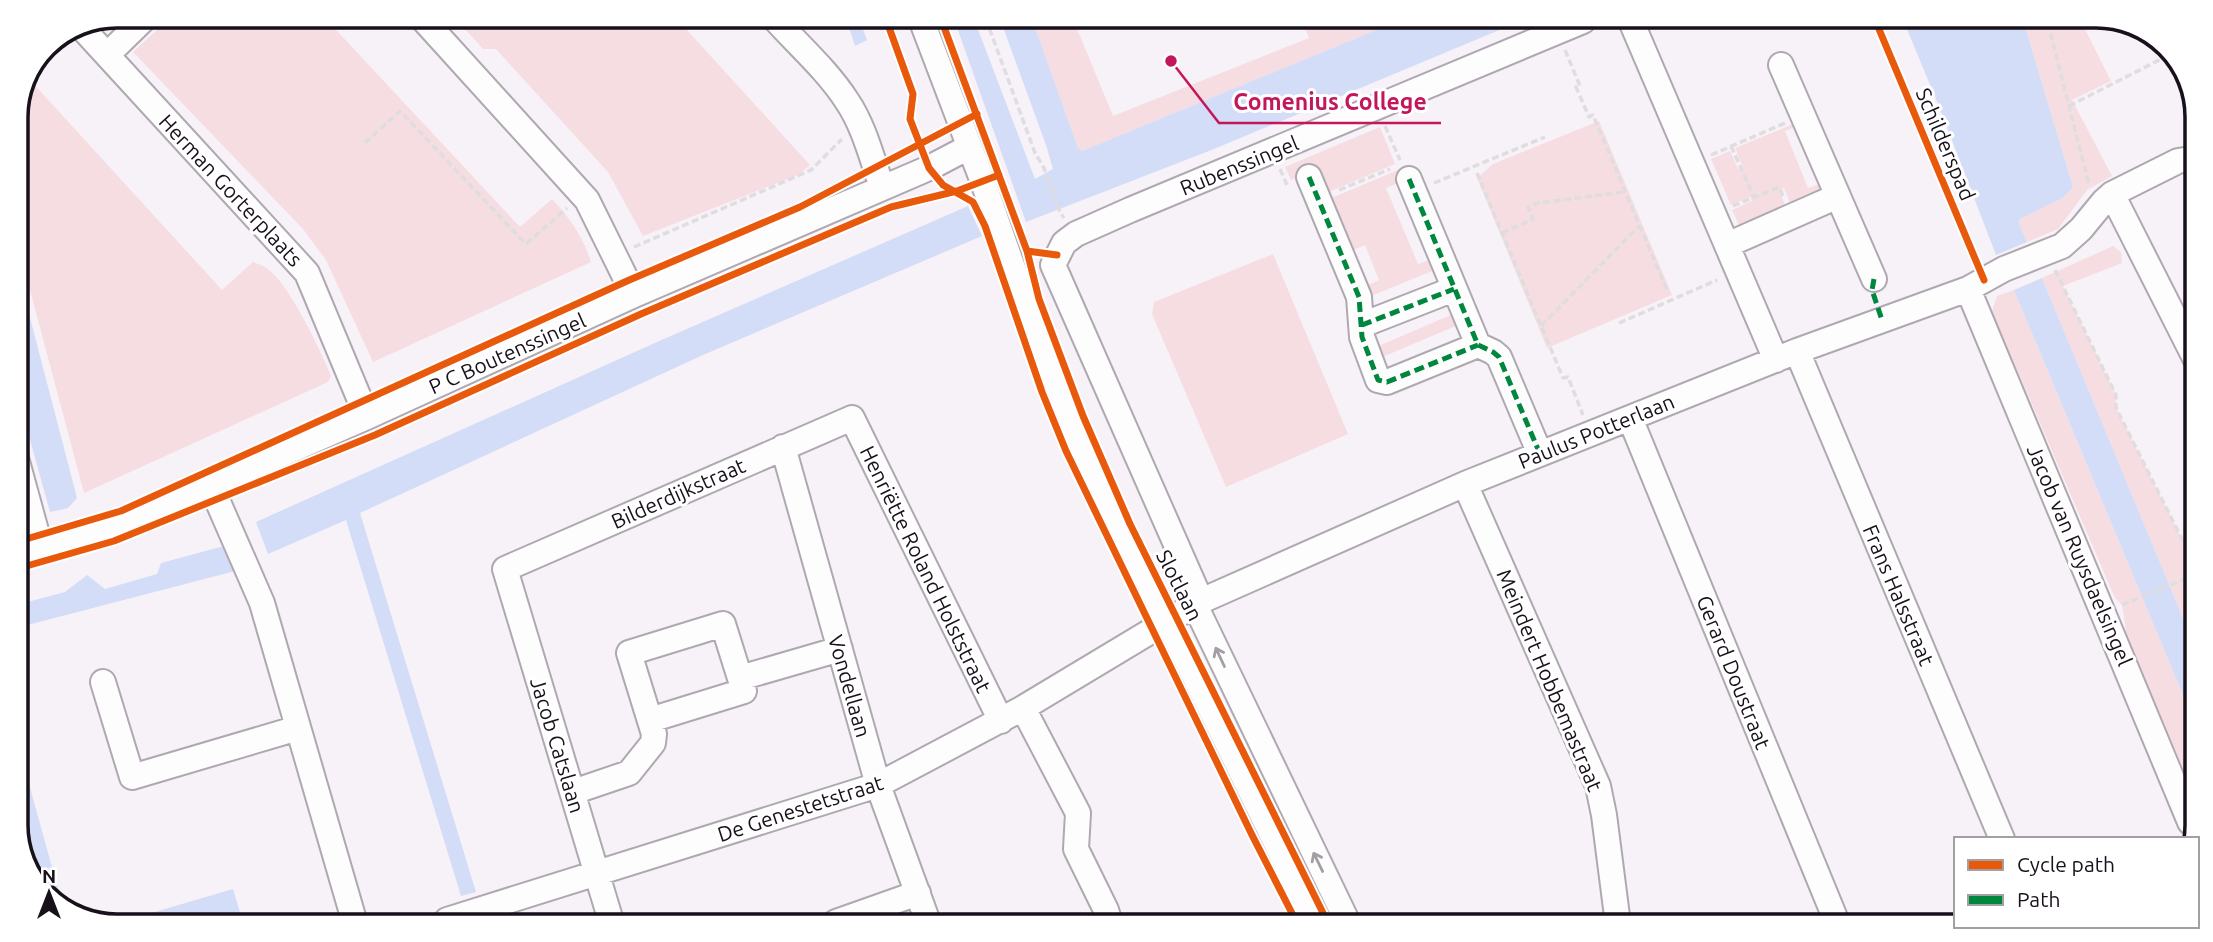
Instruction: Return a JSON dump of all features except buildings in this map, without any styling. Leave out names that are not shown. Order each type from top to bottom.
[{"type":"street","points":[[107,55],[135,28]]},
{"type":"street","points":[[431,28],[587,200],[634,295]]},
{"type":"street","points":[[783,28],[848,101],[882,187]]},
{"type":"street","name":"Slotlaan","points":[[924,28],[1028,311],[1083,448],[1311,914]]},
{"type":"street","name":"Rubenssingel","points":[[1057,255],[1064,243],[1076,234],[1566,28]]},
{"type":"street","points":[[1634,28],[1738,271],[1786,355]]},
{"type":"street","name":"Herman Gorterplaats","points":[[87,33],[307,273],[367,417]]},
{"type":"street","points":[[1781,65],[1874,279]]},
{"type":"street","name":"P C Boutenssingel","points":[[28,553],[120,525],[211,486],[634,295],[929,168],[969,146]]},
{"type":"street","points":[[2185,161],[2104,202],[2185,341]]},
{"type":"street","points":[[1408,178],[1478,345],[1499,357],[1540,454]]},
{"type":"street","points":[[1314,188],[1359,298],[1363,342],[1377,377],[1384,383],[1478,345]]},
{"type":"street","points":[[1727,245],[1838,196]]},
{"type":"street","name":"Paulus Potterlaan","points":[[1166,621],[1198,603],[1465,484],[1786,355],[1968,289],[2004,269],[2062,246],[2104,202]]},
{"type":"street","name":"Slotlaan","points":[[1057,255],[1054,265],[1198,603],[1344,914]]},
{"type":"street","points":[[1362,325],[1454,289]]},
{"type":"street","name":"Jacob van Ruysdaelsingel","points":[[1968,289],[2185,810]]},
{"type":"street","name":"Frans Halsstraat","points":[[1786,355],[2001,837]]},
{"type":"street","name":"Bilderdijkstraat","points":[[505,569],[852,418]]},
{"type":"street","name":"Henriëtte Roland Holststraat","points":[[852,418],[1000,721]]},
{"type":"street","name":"Gerard Doustraat","points":[[1630,418],[1833,914]]},
{"type":"street","name":"Vondellaan","points":[[783,447],[878,785],[925,914]]},
{"type":"street","name":"Meindert Hobbemastraat","points":[[1465,484],[1598,786],[1617,914]]},
{"type":"street","points":[[211,486],[262,603],[352,914]]},
{"type":"street","points":[[28,520],[41,549]]},
{"type":"street","name":"Jacob Catslaan","points":[[505,569],[609,914]]},
{"type":"street","name":"De Genestetstraat","points":[[466,914],[878,785],[1023,708],[1166,621]]},
{"type":"street","points":[[573,792],[629,773],[653,743],[654,734],[629,653],[723,624],[744,691],[650,720]]},
{"type":"street","points":[[740,678],[839,649]]},
{"type":"street","points":[[103,682],[132,777],[298,728]]},
{"type":"street","points":[[1023,708],[1078,813],[1076,849],[1107,914]]},
{"type":"street","points":[[859,914],[918,893]]},
{"type":"path","points":[[989,28],[1035,153],[1044,168],[1060,212]]},
{"type":"path","points":[[2049,28],[2068,106],[2104,202]]},
{"type":"path","points":[[1557,32],[1580,86],[1576,87],[1589,117],[1593,115],[1668,293]]},
{"type":"path","points":[[2068,106],[2163,58]]},
{"type":"path","points":[[1377,108],[1408,178]]},
{"type":"path","points":[[365,144],[400,111],[526,244],[582,194]]},
{"type":"path","points":[[1706,157],[1803,116]]},
{"type":"path","points":[[614,256],[811,170],[858,122]]},
{"type":"path","points":[[1314,188],[1408,178],[1545,137]]},
{"type":"path","points":[[1731,146],[1754,198]]},
{"type":"path","points":[[1477,173],[1563,378],[1568,377],[1591,433]]},
{"type":"path","points":[[1728,209],[1779,187],[1792,216]]},
{"type":"path","points":[[1502,233],[1534,219],[1528,207],[1538,203],[1625,192]]},
{"type":"path","points":[[1541,326],[1639,226]]},
{"type":"path","points":[[2040,255],[2116,395],[2116,408],[2185,547]]},
{"type":"path","points":[[1619,323],[1738,271]]},
{"type":"path","points":[[2140,598],[2185,579]]},
{"type":"shaded area","points":[[159,28],[334,28],[520,227],[552,199],[575,228],[591,262],[373,362],[326,260],[303,229],[133,52]]},
{"type":"shaded area","points":[[464,28],[685,28],[810,165],[800,174],[643,236],[608,172],[496,49],[483,49]]},
{"type":"shaded area","points":[[1035,28],[1077,28],[1113,116],[1309,38],[1305,28],[1381,28],[1082,151],[1078,149]]},
{"type":"shaded area","points":[[2025,28],[2084,28],[2111,81],[2072,100],[2112,176],[2087,190],[2058,229],[2027,242],[2019,224],[2020,219],[2064,197],[2073,187]]},
{"type":"shaded area","points":[[34,85],[222,290],[253,262],[277,277],[295,303],[331,376],[328,382],[84,493],[28,282],[28,111]]},
{"type":"shaded area","points":[[1599,121],[1672,295],[1547,348],[1477,178],[1493,164]]},
{"type":"shaded area","points":[[1798,122],[1799,125],[1785,131],[1808,188],[1823,183],[1822,191],[1792,208],[1784,188],[1779,190],[1787,210],[1741,229],[1732,210],[1752,201],[1750,197],[1731,205],[1711,159],[1730,151],[1738,169],[1743,168],[1735,148]]},
{"type":"shaded area","points":[[1380,127],[1395,164],[1326,193],[1316,170],[1291,180],[1285,167]]},
{"type":"shaded area","points":[[1398,170],[1403,181],[1386,188],[1418,264],[1436,257],[1437,269],[1366,298],[1362,288],[1379,280],[1365,245],[1351,251],[1329,199]]},
{"type":"shaded area","points":[[2113,246],[2121,252],[2122,263],[2063,286],[2116,395],[2116,408],[2185,545],[2185,623],[2042,278]]},
{"type":"shaded area","points":[[1273,254],[1348,434],[1226,487],[1152,314],[1154,302]]},
{"type":"shaded area","points":[[2014,290],[2185,700],[2185,772],[2127,636],[2122,605],[2115,598],[1992,311],[1997,296]]},
{"type":"shaded area","points":[[1453,314],[1458,325],[1380,358],[1376,347]]},
{"type":"water","points":[[849,28],[862,28],[867,40],[855,46]]},
{"type":"water","points":[[957,28],[977,28],[1035,179],[1053,169],[1003,28],[1035,28],[1078,148],[1082,151],[1381,28],[1504,28],[1214,149],[1026,222]]},
{"type":"water","points":[[1906,28],[2025,28],[2073,187],[2064,197],[2020,219],[2019,224],[2027,242],[1996,255]]},
{"type":"water","points":[[968,206],[982,236],[703,355],[360,513],[476,892],[461,896],[346,520],[268,554],[256,522]]},
{"type":"water","points":[[2042,278],[2185,623],[2185,700],[2014,290]]},
{"type":"water","points":[[28,310],[77,498],[68,508],[50,512],[28,432]]},
{"type":"water","points":[[224,546],[235,571],[28,625],[28,602],[65,592],[87,575],[105,589],[157,574],[161,563]]},
{"type":"water","points":[[28,780],[59,893],[43,875],[33,854],[28,831]]},
{"type":"water","points":[[233,889],[240,914],[148,914]]},
{"type":"marked path","points":[[1309,177],[1359,297],[1362,337],[1378,380],[1387,382],[1478,345]]},
{"type":"marked path","points":[[1409,179],[1478,345],[1499,357],[1540,454]]},
{"type":"marked path","points":[[1874,279],[1872,290],[1882,320]]},
{"type":"marked path","points":[[1362,325],[1454,289]]},
{"type":"cycle path","points":[[889,28],[913,94],[910,119],[929,168],[943,185],[973,202],[985,226],[1042,392],[1066,451],[1292,914]]},
{"type":"cycle path","points":[[944,28],[1027,251],[1057,255]]},
{"type":"cycle path","name":"Schilderspad","points":[[1879,28],[1984,280]]},
{"type":"cycle path","points":[[28,538],[121,511],[627,281],[800,207],[977,114]]},
{"type":"cycle path","points":[[28,566],[114,541],[375,435],[641,314],[891,207],[957,191],[999,175]]},
{"type":"cycle path","points":[[1027,251],[1039,299],[1083,416],[1130,524],[1324,914]]},
{"type":"place","name":"Comenius College","points":[[1171,61]]}]
